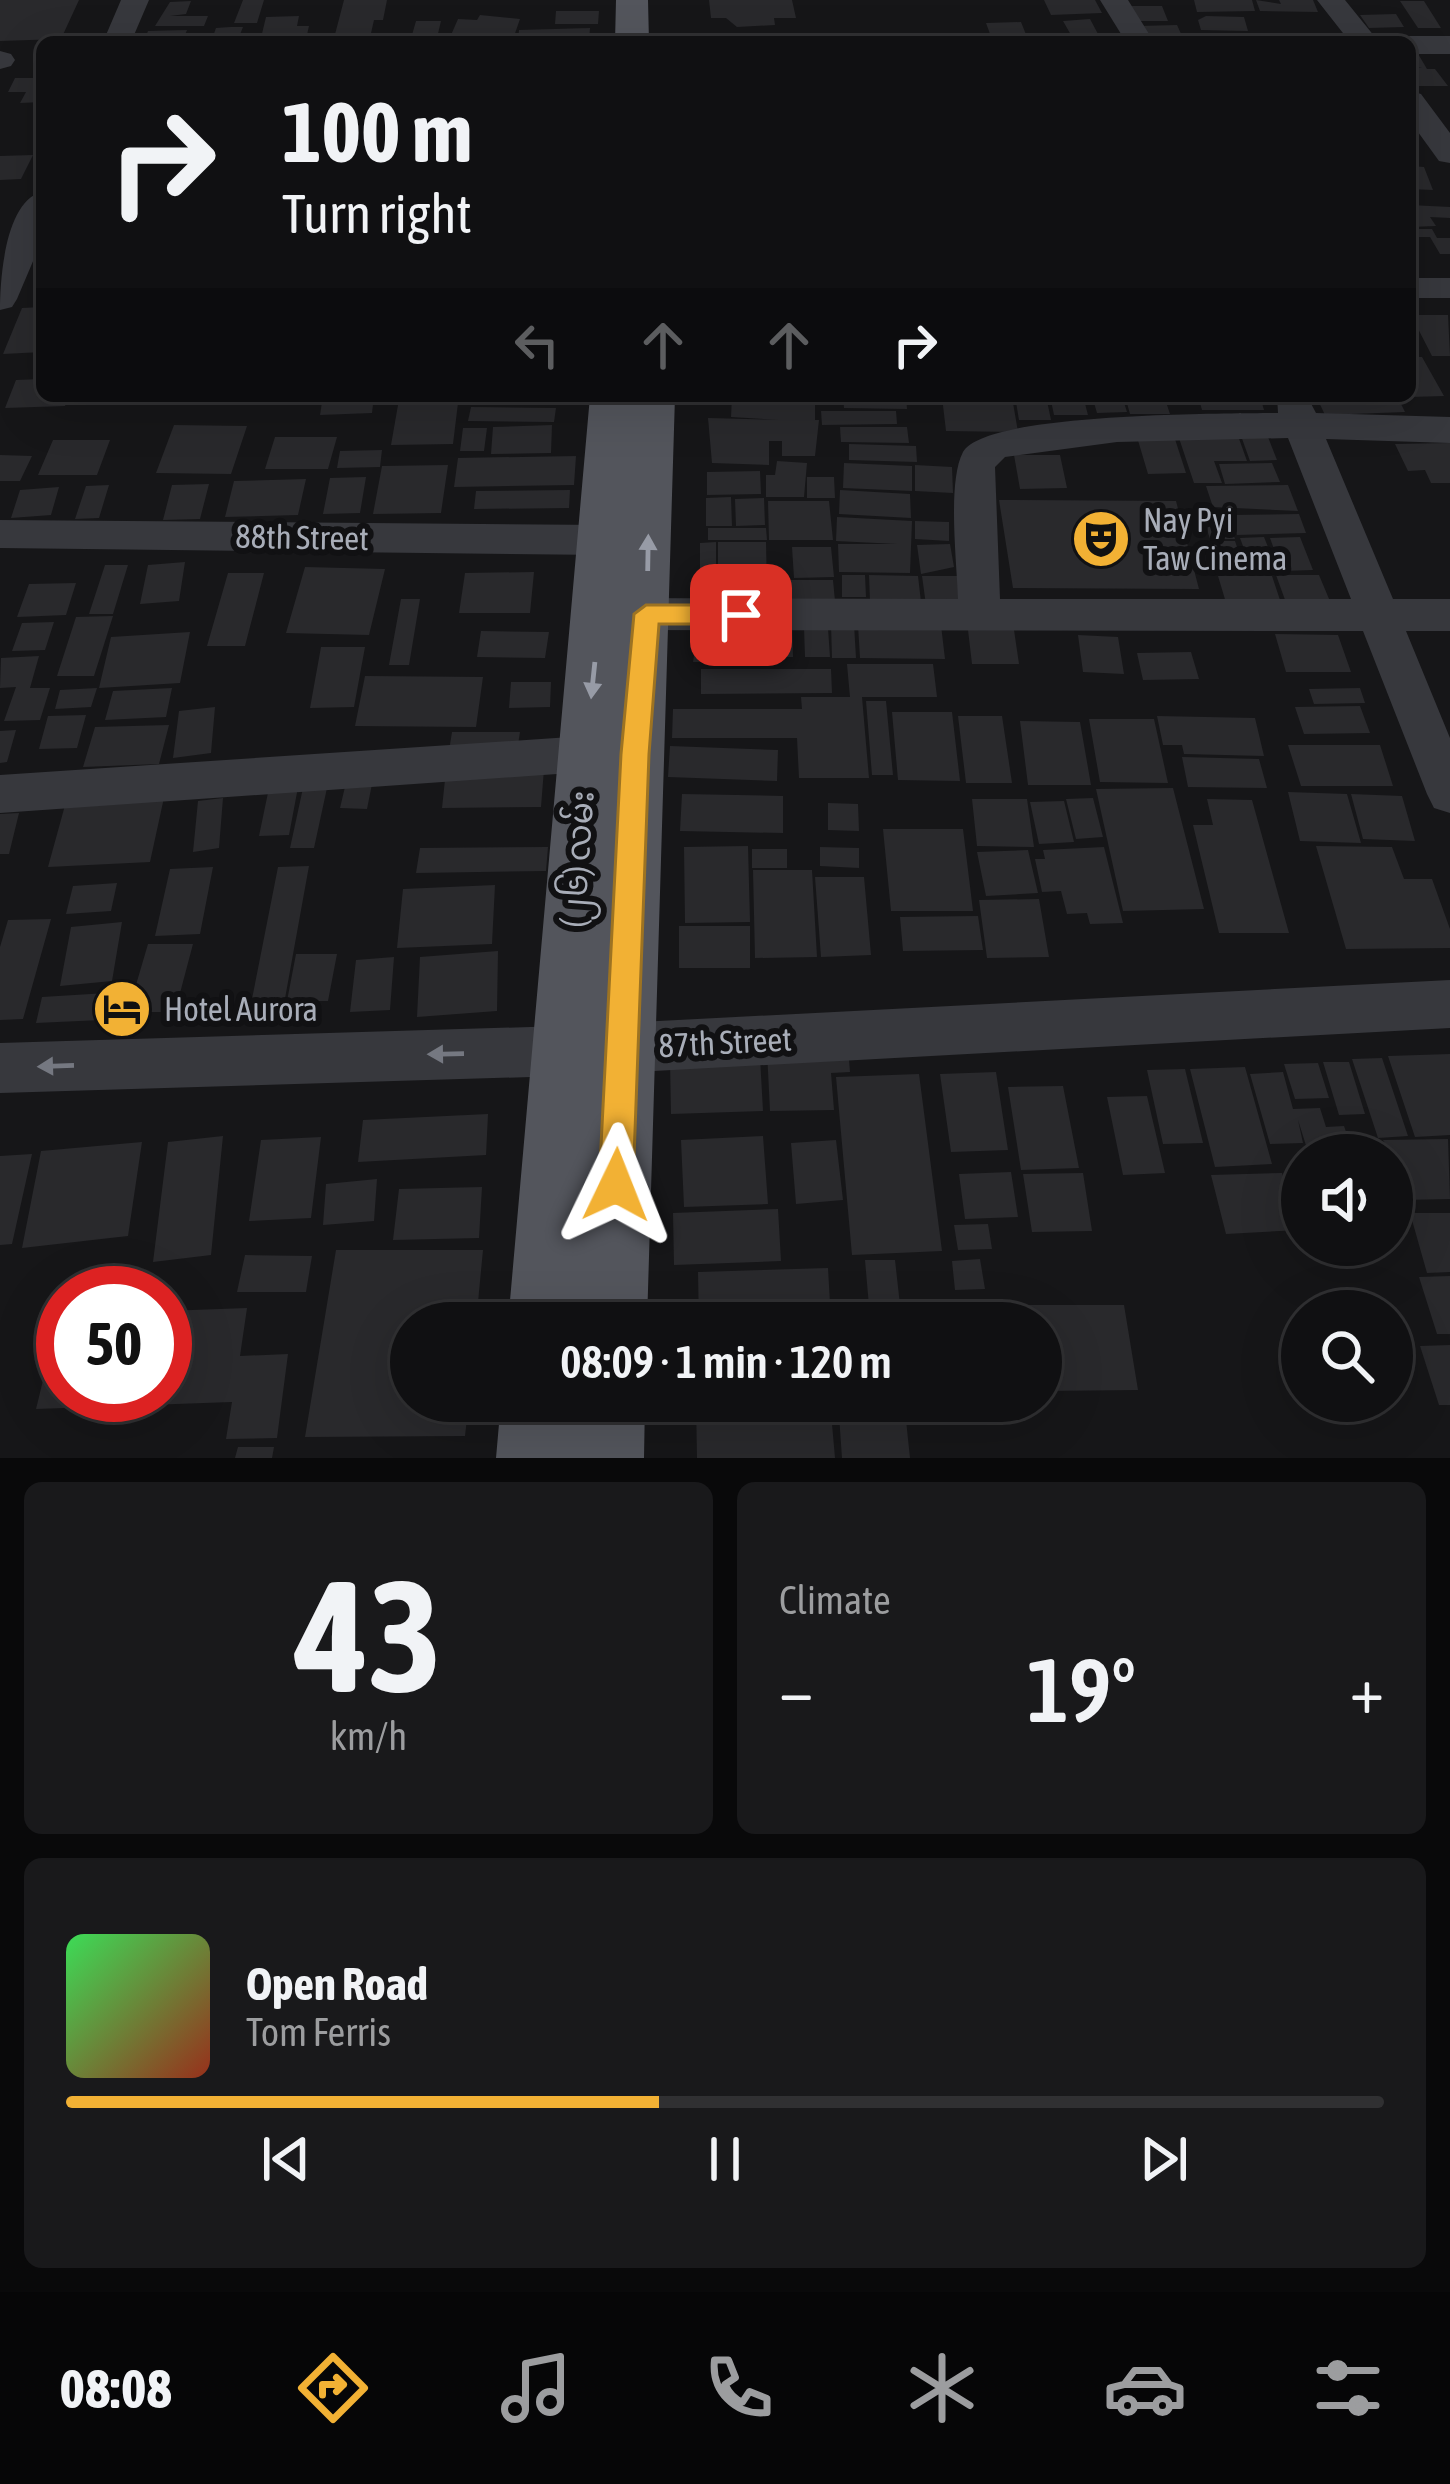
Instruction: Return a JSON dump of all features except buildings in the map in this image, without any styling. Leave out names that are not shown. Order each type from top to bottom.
[{"type":"main road","points":[[632,0],[632,36]]},
{"type":"main road","points":[[663,0],[663,36]]},
{"type":"main road","name":"(၂၆) လမ်း","points":[[609,1302],[591,1049],[585,754],[623,614],[604,540],[613,402]]},
{"type":"main road","name":"(၂၆) လမ်း","points":[[548,1302],[591,1049],[623,614],[652,402]]},
{"type":"main road","points":[[534,1458],[537,1422]]},
{"type":"main road","points":[[606,1458],[607,1422]]},
{"type":"street","points":[[120,36],[135,0]]},
{"type":"street","points":[[1114,0],[1135,36]]},
{"type":"street","points":[[1331,0],[1360,36]]},
{"type":"street","points":[[1416,45],[1450,45]]},
{"type":"street","points":[[1416,108],[1450,154]]},
{"type":"street","points":[[0,299],[36,216]]},
{"type":"street","points":[[1416,288],[1450,288]]},
{"type":"street","points":[[979,616],[976,467],[987,449],[1015,439],[1295,411],[1450,430]]},
{"type":"street","points":[[1295,411],[1450,794]]},
{"type":"street","name":"88th Street","points":[[0,534],[604,540]]},
{"type":"street","points":[[623,614],[1450,615]]},
{"type":"street","points":[[0,794],[585,754]]},
{"type":"street","name":"87th Street","points":[[0,1068],[591,1049],[1450,1004]]},
{"type":"place","name":"Nay Pyi Taw Cinema","points":[[1101,539]]},
{"type":"place","name":"Hotel Aurora","points":[[122,1009]]},
{"type":"route","points":[[616,1185],[635,754],[646,614],[741,615]]}]
